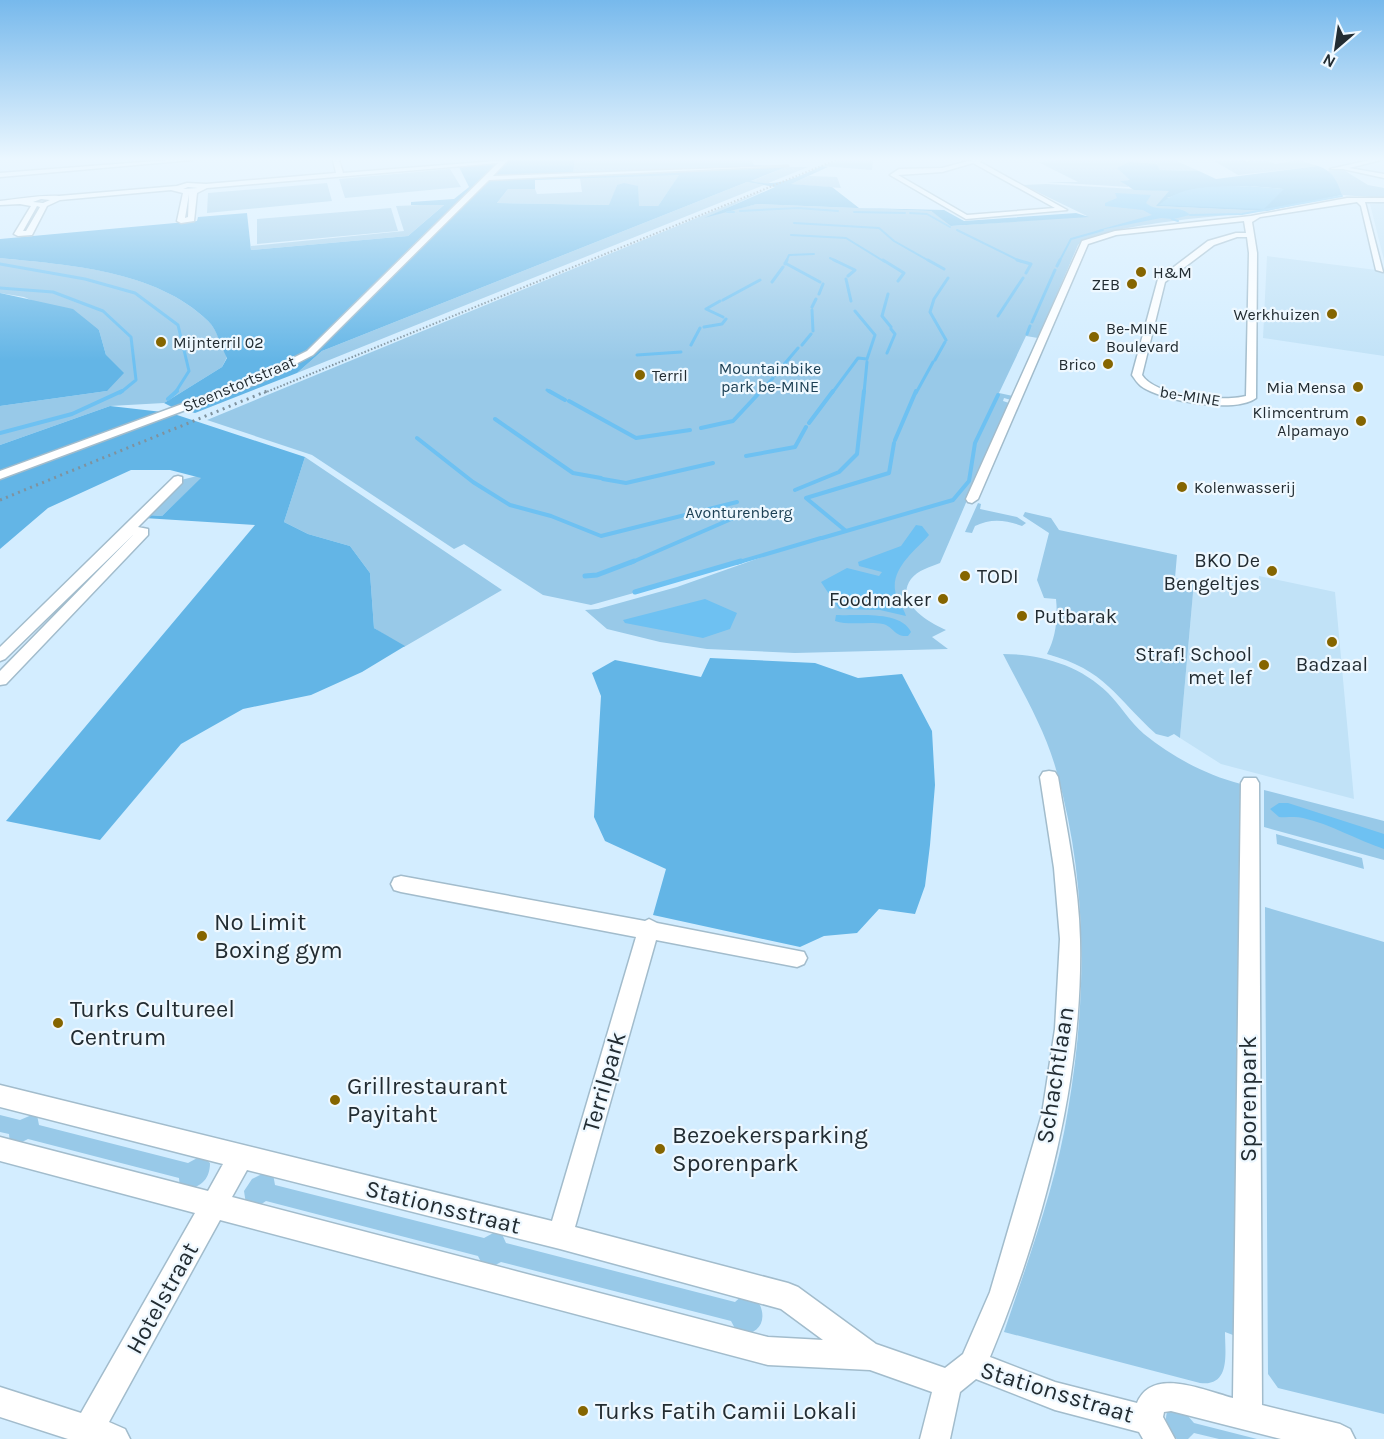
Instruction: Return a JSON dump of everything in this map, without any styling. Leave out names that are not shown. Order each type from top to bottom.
[{"type":"street","points":[[22,227],[18,234],[29,233],[32,227]]},
{"type":"street","name":"Steenstortstraat","points":[[0,475],[257,380],[310,353],[438,227]]},
{"type":"street","points":[[972,499],[1085,243],[1115,233],[1168,227]]},
{"type":"street","name":"be-MINE","points":[[1249,227],[1251,235],[1254,252],[1253,395],[1248,400],[1221,402],[1150,389],[1140,383],[1137,375],[1161,281],[1211,243],[1236,235],[1251,235]]},
{"type":"street","points":[[1369,227],[1380,270]]},
{"type":"street","points":[[0,656],[178,480]]},
{"type":"street","points":[[0,680],[143,532],[128,529]]},
{"type":"street","points":[[26,630],[47,632]]},
{"type":"street","name":"Schachtlaan","points":[[973,1364],[1003,1293],[1036,1180],[1054,1114],[1066,1029],[1070,939],[1064,868],[1049,777]]},
{"type":"street","name":"Sporenpark","points":[[1247,1415],[1250,783]]},
{"type":"street","points":[[401,884],[649,928],[797,958]]},
{"type":"street","name":"Terrilpark","points":[[560,1236],[649,928]]},
{"type":"street","name":"Stationsstraat","points":[[0,1096],[560,1236],[788,1297],[870,1356],[948,1384],[973,1364],[1156,1434]]},
{"type":"street","name":"Stationsstraat","points":[[0,1149],[768,1351],[870,1356]]},
{"type":"street","name":"Hotelstraat","points":[[95,1436],[241,1156]]},
{"type":"street","points":[[935,1439],[948,1384]]},
{"type":"street","name":"Stationsstraat","points":[[1156,1434],[1151,1404],[1158,1398],[1171,1397],[1340,1439]]},
{"type":"street","points":[[0,1402],[95,1436]]},
{"type":"shaded area","points":[[130,227],[249,227],[251,250],[408,236],[418,227],[633,227],[322,351],[297,373],[195,413],[184,410],[285,370],[275,368],[172,407],[164,403],[222,367],[227,358],[208,321],[187,304],[137,280],[82,268],[0,258],[0,239]]},
{"type":"shaded area","points":[[1376,227],[1384,227],[1384,260]]},
{"type":"shaded area","name":"Werkhuizen","points":[[1267,256],[1384,271],[1384,356],[1263,338]]},
{"type":"shaded area","points":[[0,293],[73,309],[99,330],[106,355],[124,373],[107,391],[0,406]]},
{"type":"shaded area","points":[[110,406],[171,413],[305,457],[284,522],[308,534],[350,546],[370,573],[374,628],[405,646],[362,672],[311,695],[243,709],[181,744],[100,840],[6,821],[255,525],[144,518],[147,515],[162,516],[201,478],[170,470],[131,470],[48,508],[0,549],[0,445]]},
{"type":"shaded area","points":[[916,525],[922,526],[929,535],[901,566],[895,582],[896,594],[906,616],[880,610],[839,609],[821,582],[847,568],[879,576],[882,572],[859,566],[858,562],[901,546]]},
{"type":"shaded area","name":"Straf! School met lef","points":[[1259,576],[1335,592],[1354,799],[1221,764],[1180,738],[1194,582],[1219,588],[1219,580],[1258,588]]},
{"type":"shaded area","points":[[705,599],[737,613],[730,629],[703,638],[625,623],[623,620]]},
{"type":"shaded area","points":[[836,615],[888,617],[906,625],[911,632],[908,636],[903,636],[883,624],[835,621]]},
{"type":"shaded area","points":[[710,658],[815,663],[858,678],[902,674],[932,731],[935,785],[925,886],[915,914],[879,909],[857,933],[824,936],[800,947],[653,915],[666,869],[605,841],[594,817],[601,696],[592,673],[615,660],[701,677]]},
{"type":"shaded area","points":[[1279,803],[1288,803],[1384,834],[1384,849],[1300,817],[1279,817],[1270,809]]},
{"type":"green space","points":[[257,227],[397,227],[398,231],[257,244]]},
{"type":"green space","points":[[403,227],[418,227],[408,236],[251,250],[251,246],[404,231]]},
{"type":"green space","points":[[633,227],[659,227],[297,373],[322,351]]},
{"type":"green space","name":"Mountainbike park be-MINE","points":[[674,227],[1135,227],[1090,238],[1078,245],[1038,338],[1026,336],[999,393],[1013,396],[1011,400],[1004,398],[1003,401],[1009,403],[940,563],[917,573],[907,588],[907,596],[916,610],[923,617],[946,630],[932,637],[948,649],[795,653],[707,649],[660,642],[607,629],[585,610],[598,609],[677,587],[762,557],[591,605],[543,595],[464,544],[454,549],[312,455],[207,420]]},
{"type":"green space","name":"Mijnterril 02","points":[[0,258],[82,268],[138,280],[187,304],[208,321],[217,333],[227,357],[222,367],[164,403],[110,406],[0,445],[0,406],[107,391],[106,355],[99,330],[24,297],[0,293]]},
{"type":"green space","points":[[305,457],[502,590],[404,647],[374,628],[370,573],[350,546],[308,534],[284,522]]},
{"type":"green space","points":[[197,476],[202,478],[162,516],[147,515],[181,480]]},
{"type":"green space","points":[[978,503],[981,504],[980,509],[1017,517],[1026,523],[1022,526],[1010,522],[993,521],[975,526],[972,533],[965,532]]},
{"type":"green space","points":[[1025,512],[1051,518],[1059,530],[1177,555],[1175,578],[1194,582],[1180,738],[1174,734],[1168,737],[1156,734],[1097,677],[1083,668],[1047,654],[1056,627],[1056,599],[1044,598],[1037,580],[1049,533],[1023,516]]},
{"type":"green space","points":[[1003,654],[1045,659],[1085,675],[1108,693],[1139,729],[1155,742],[1178,758],[1202,770],[1241,784],[1233,1335],[1225,1332],[1225,1358],[1222,1374],[1210,1383],[1200,1383],[1004,1332],[1040,1222],[1063,1138],[1079,1026],[1081,941],[1074,856],[1057,773],[1040,727]]},
{"type":"green space","points":[[1264,790],[1384,821],[1384,860],[1264,827]]},
{"type":"green space","points":[[1276,834],[1362,858],[1364,869],[1277,844]]},
{"type":"green space","points":[[1265,907],[1384,942],[1384,1414],[1278,1388],[1268,1374]]},
{"type":"green space","points":[[34,1114],[37,1115],[39,1125],[188,1163],[201,1156],[210,1163],[208,1175],[197,1186],[180,1189],[179,1178],[28,1139],[14,1146],[10,1145],[9,1134],[0,1132],[0,1115],[20,1120]]},
{"type":"green space","points":[[262,1174],[273,1174],[275,1185],[484,1238],[497,1231],[501,1232],[506,1243],[735,1302],[744,1294],[760,1305],[761,1323],[755,1331],[738,1334],[731,1321],[501,1262],[488,1269],[484,1268],[478,1256],[266,1201],[254,1209],[246,1204],[244,1191],[252,1179]]},
{"type":"green space","points":[[1181,1408],[1194,1423],[1257,1439],[1219,1439],[1194,1433],[1188,1439],[1177,1439],[1171,1433],[1166,1418],[1168,1410]]},
{"type":"waterway","points":[[865,227],[879,228],[894,241],[931,262]]},
{"type":"waterway","points":[[957,230],[1019,261]]},
{"type":"waterway","points":[[1059,262],[1071,239],[1103,230]]},
{"type":"waterway","points":[[791,235],[846,238],[885,262]]},
{"type":"waterway","points":[[786,262],[789,255],[814,254]]},
{"type":"waterway","points":[[830,258],[834,260]]},
{"type":"waterway","points":[[834,260],[855,270],[848,276]]},
{"type":"waterway","points":[[834,260],[838,262]]},
{"type":"waterway","points":[[883,260],[904,273],[898,281]]},
{"type":"waterway","points":[[928,260],[944,269]]},
{"type":"waterway","points":[[1019,261],[1031,264],[1026,273]]},
{"type":"waterway","points":[[1057,266],[1059,262]]},
{"type":"waterway","points":[[785,263],[820,282]]},
{"type":"waterway","points":[[0,264],[85,279],[135,293],[178,325],[189,371],[175,392]]},
{"type":"waterway","points":[[772,282],[783,267]]},
{"type":"waterway","points":[[1032,322],[1055,270]]},
{"type":"waterway","points":[[946,340],[930,312],[934,299],[948,278]]},
{"type":"waterway","points":[[998,316],[1023,278]]},
{"type":"waterway","points":[[846,279],[851,301]]},
{"type":"waterway","points":[[723,300],[760,280]]},
{"type":"waterway","points":[[819,294],[823,284]]},
{"type":"waterway","points":[[0,288],[53,292],[103,311],[131,337],[136,380],[120,393]]},
{"type":"waterway","points":[[888,294],[882,316],[891,327]]},
{"type":"waterway","points":[[812,307],[816,299]]},
{"type":"waterway","points":[[720,301],[706,309],[723,317]]},
{"type":"waterway","points":[[812,310],[813,331]]},
{"type":"waterway","points":[[832,393],[858,358],[867,359],[875,335],[855,311]]},
{"type":"waterway","points":[[704,327],[722,324],[726,319]]},
{"type":"waterway","points":[[1027,334],[1030,326]]},
{"type":"waterway","points":[[691,345],[700,328]]},
{"type":"waterway","points":[[887,353],[895,334],[891,329]]},
{"type":"waterway","points":[[802,345],[811,334]]},
{"type":"waterway","points":[[935,360],[945,342]]},
{"type":"waterway","points":[[775,375],[798,348]]},
{"type":"waterway","points":[[637,355],[681,352]]},
{"type":"waterway","points":[[864,393],[867,362]]},
{"type":"waterway","points":[[916,393],[933,362]]},
{"type":"waterway","points":[[759,393],[773,378]]},
{"type":"waterway","points":[[547,390],[552,393]]},
{"type":"waterway","points":[[0,433],[72,414],[122,391]]},
{"type":"waterway","points":[[549,391],[565,400]]},
{"type":"waterway","points":[[701,428],[733,421],[761,391]]},
{"type":"waterway","points":[[809,423],[833,391]]},
{"type":"waterway","points":[[795,490],[839,472],[857,454],[864,391]]},
{"type":"waterway","points":[[895,440],[916,391]]},
{"type":"waterway","points":[[168,399],[175,392]]},
{"type":"waterway","points":[[822,538],[953,500],[969,481],[975,443],[998,395]]},
{"type":"waterway","points":[[569,401],[636,438],[690,430]]},
{"type":"waterway","points":[[495,419],[573,473],[601,478]]},
{"type":"waterway","points":[[746,456],[795,447],[806,427]]},
{"type":"waterway","points":[[417,438],[473,482],[510,505],[551,516],[601,536],[737,502]]},
{"type":"waterway","points":[[846,531],[806,498],[889,473],[894,443]]},
{"type":"waterway","points":[[603,479],[626,483],[713,463]]},
{"type":"waterway","points":[[630,563],[752,510]]},
{"type":"waterway","points":[[736,563],[821,538]]},
{"type":"waterway","points":[[585,576],[597,575],[634,561]]},
{"type":"waterway","points":[[635,592],[741,561]]},
{"type":"railway","points":[[264,393],[671,227]]},
{"type":"railway","points":[[0,500],[267,391]]},
{"type":"place","name":"H&M","points":[[1141,272]]},
{"type":"place","name":"ZEB","points":[[1132,284]]},
{"type":"place","name":"Werkhuizen","points":[[1332,314]]},
{"type":"place","name":"Be-MINE Boulevard","points":[[1094,337]]},
{"type":"place","name":"Mijnterril 02","points":[[161,342]]},
{"type":"place","name":"Brico","points":[[1108,364]]},
{"type":"place","name":"Terril","points":[[640,375]]},
{"type":"place","name":"Mia Mensa","points":[[1358,387]]},
{"type":"place","name":"Klimcentrum Alpamayo","points":[[1361,421]]},
{"type":"place","name":"Kolenwasserij","points":[[1182,487]]},
{"type":"place","name":"BKO De Bengeltjes","points":[[1272,571]]},
{"type":"place","name":"TODI","points":[[965,576]]},
{"type":"place","name":"Foodmaker","points":[[943,599]]},
{"type":"place","name":"Putbarak","points":[[1022,616]]},
{"type":"place","name":"Badzaal","points":[[1332,642]]},
{"type":"place","name":"Straf! School met lef","points":[[1264,665]]},
{"type":"place","name":"No Limit Boxing gym","points":[[202,936]]},
{"type":"place","name":"Turks Cultureel Centrum","points":[[58,1023]]},
{"type":"place","name":"Grillrestaurant Payitaht","points":[[335,1100]]},
{"type":"place","name":"Bezoekersparking Sporenpark","points":[[660,1149]]},
{"type":"place","name":"Turks Fatih Camii Lokali","points":[[583,1411]]},
{"type":"park label","name":"Avonturenberg","points":[[739,512]]}]
